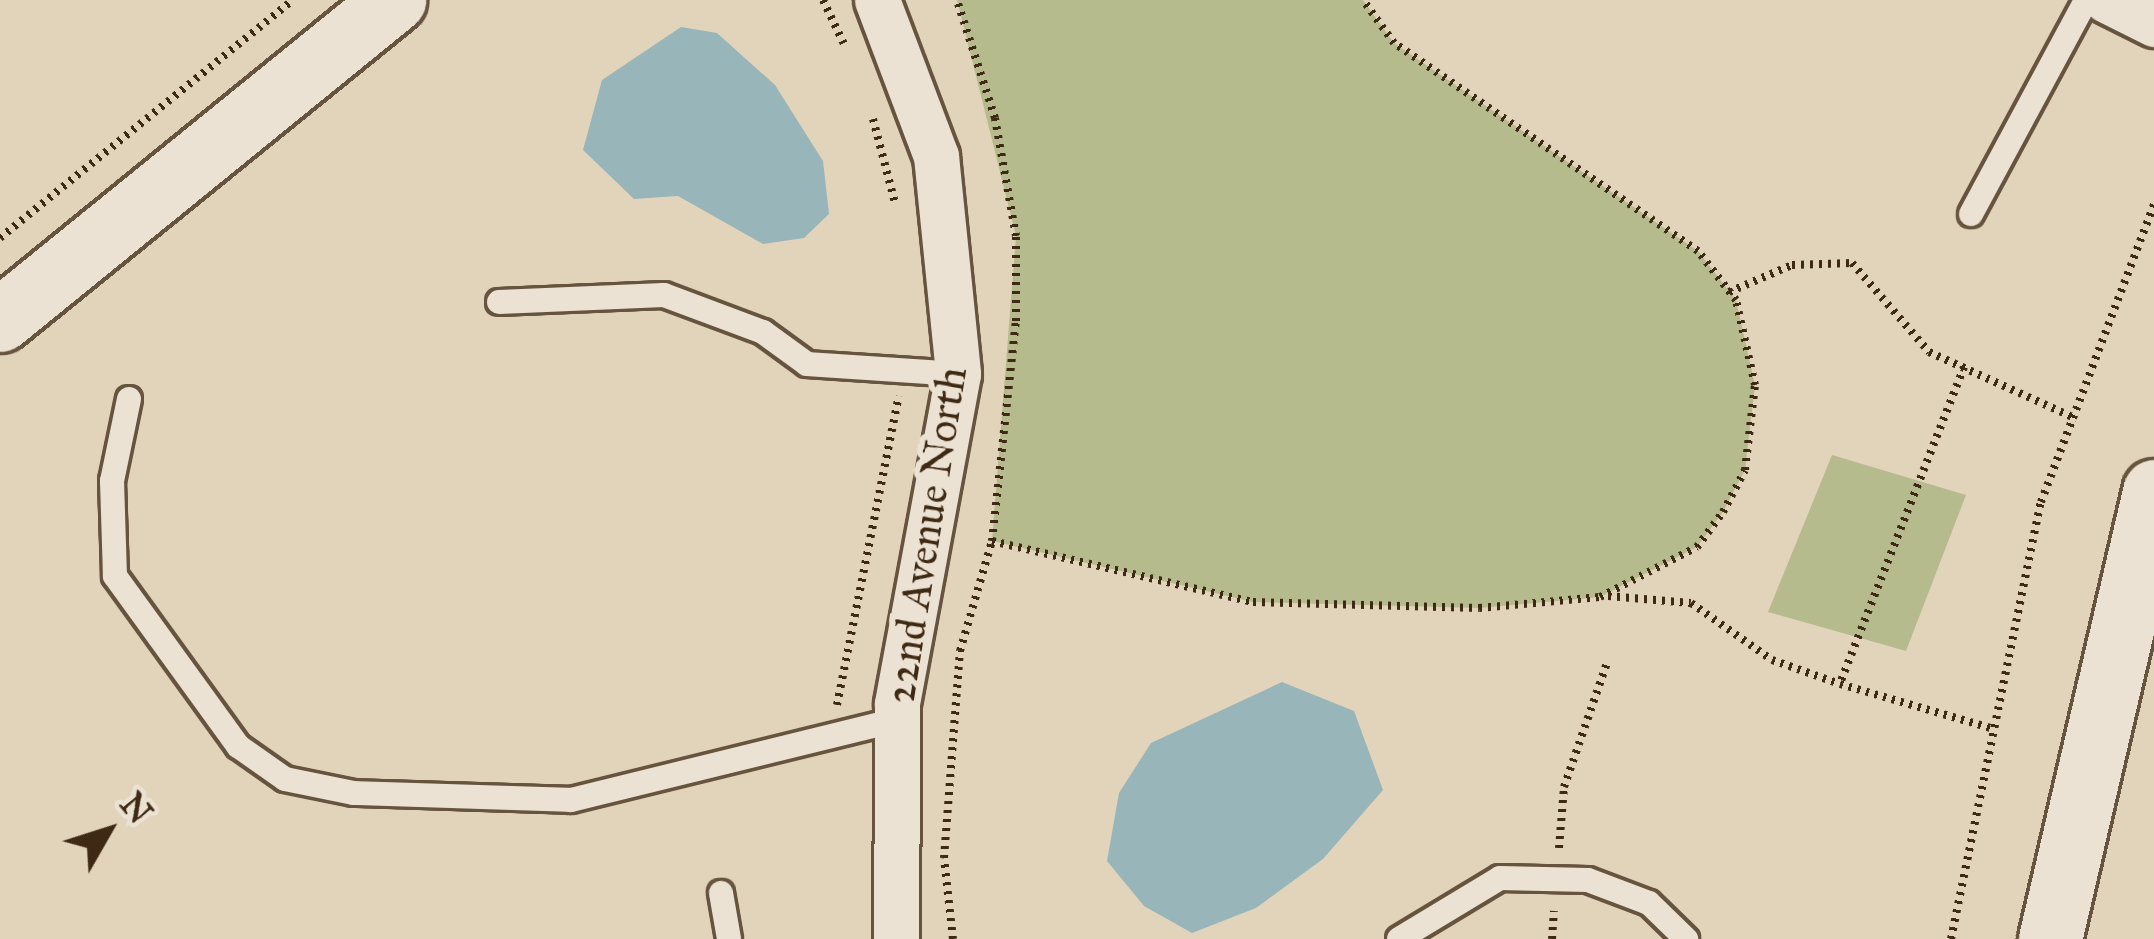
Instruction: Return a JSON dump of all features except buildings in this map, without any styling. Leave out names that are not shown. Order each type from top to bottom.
[{"type":"main road","points":[[0,320],[394,0]]},
{"type":"main road","points":[[2050,939],[2154,491]]},
{"type":"street","name":"22nd Avenue North","points":[[877,0],[937,156],[958,374],[896,720],[896,939]]},
{"type":"street","points":[[2106,0],[2153,21]]},
{"type":"lane","points":[[1971,214],[2086,0]]},
{"type":"lane","points":[[500,302],[664,295],[764,332],[807,364],[958,374]]},
{"type":"lane","points":[[129,399],[112,481],[115,576],[238,746],[285,779],[354,793],[571,800],[896,720]]},
{"type":"lane","points":[[1399,939],[1468,890],[1556,878],[1649,903],[1686,939]]},
{"type":"lane","points":[[721,892],[729,939]]},
{"type":"path","points":[[0,238],[292,0]]},
{"type":"path","points":[[953,939],[944,858],[960,651],[992,541],[1016,236],[957,0]]},
{"type":"path","points":[[1364,0],[1394,43],[1644,208],[1729,292],[1754,344],[1745,470],[1697,547],[1600,597]]},
{"type":"path","points":[[1951,939],[2041,502],[2077,419],[2154,204]]},
{"type":"path","points":[[1729,292],[1792,265],[1852,263],[1906,332],[1964,368],[2077,419]]},
{"type":"path","points":[[1840,684],[1964,368]]},
{"type":"path","points":[[992,541],[1253,602],[1478,608],[1600,597],[1691,603],[1772,660],[1994,729]]},
{"type":"path","points":[[1552,939],[1564,787],[1608,660]]},
{"type":"green space","points":[[957,0],[1363,0],[1394,43],[1698,251],[1736,300],[1755,385],[1745,470],[1723,512],[1697,547],[1600,597],[1479,608],[1253,602],[992,541],[1016,236]]},
{"type":"green space","points":[[1832,455],[1966,495],[1906,651],[1768,612]]},
{"type":"water","points":[[681,27],[717,33],[775,85],[823,161],[829,214],[804,238],[763,244],[678,196],[634,199],[583,150],[602,80]]},
{"type":"water","points":[[1282,682],[1354,711],[1383,790],[1323,859],[1256,908],[1192,933],[1144,906],[1107,861],[1119,793],[1151,743]]}]
